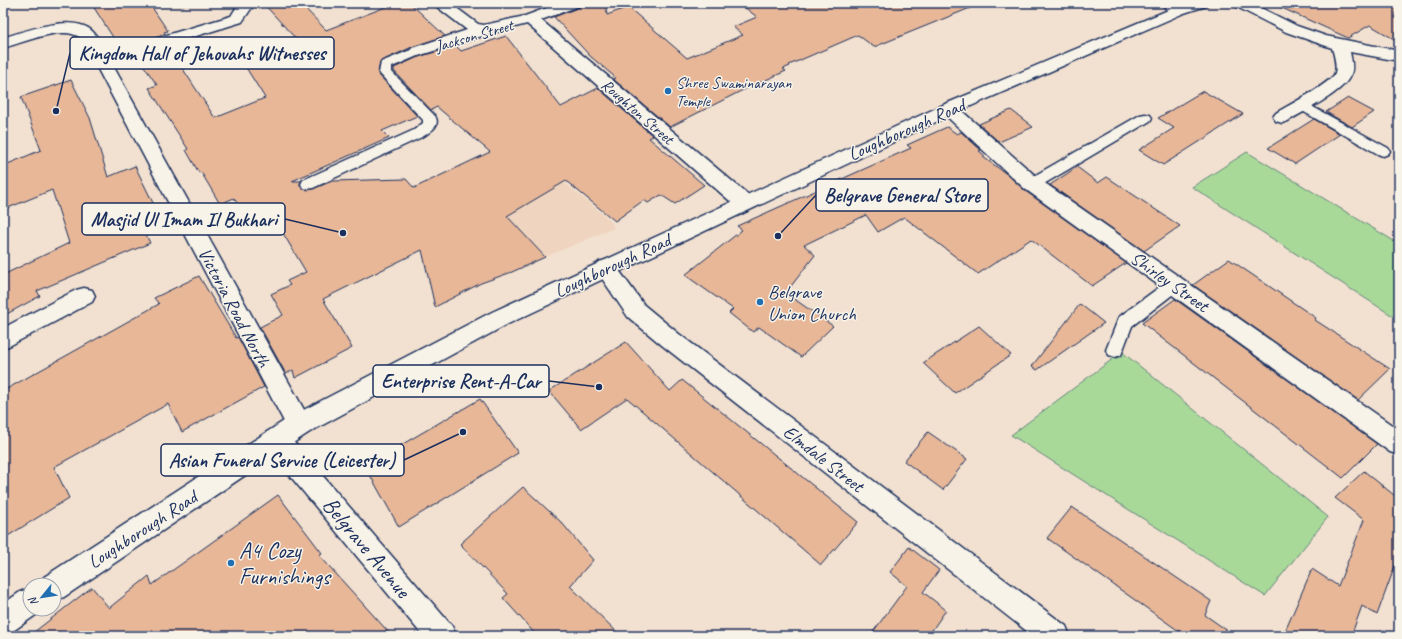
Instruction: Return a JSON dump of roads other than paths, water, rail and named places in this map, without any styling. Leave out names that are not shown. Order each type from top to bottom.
[{"type":"street","points":[[101,60],[237,19],[247,3]]},
{"type":"street","points":[[440,3],[472,28],[484,30]]},
{"type":"street","name":"Jackson Street","points":[[418,51],[484,30],[530,20],[574,3]]},
{"type":"street","name":"Loughborough Road","points":[[62,582],[299,425],[500,318],[745,203],[1174,7],[1201,3]]},
{"type":"street","points":[[1240,3],[1308,36],[1340,46],[1399,56]]},
{"type":"street","name":"Roughton Street","points":[[530,20],[745,203]]},
{"type":"street","name":"Victoria Road North","points":[[3,43],[69,28],[80,30],[89,37],[299,425]]},
{"type":"street","points":[[1282,117],[1337,83],[1343,73],[1343,58],[1340,46]]},
{"type":"street","name":"Shirley Street","points":[[949,109],[1032,184],[1399,444]]},
{"type":"street","name":"Elmdale Street","points":[[606,268],[636,311],[671,340],[1056,636]]},
{"type":"street","points":[[3,339],[84,296]]},
{"type":"street","name":"Belgrave Avenue","points":[[276,440],[442,636]]},
{"type":"street","points":[[3,621],[22,608]]},
{"type":"lane","points":[[308,184],[419,133],[430,125],[430,119],[385,73],[386,65],[418,51]]},
{"type":"lane","points":[[1302,105],[1383,151]]},
{"type":"lane","points":[[1032,184],[1145,118]]},
{"type":"lane","points":[[1116,350],[1124,322],[1175,284]]},
{"type":"place","name":"Shree Swaminarayan Temple","points":[[668,91]]},
{"type":"place","name":"Kingdom Hall of Jehovahs Witnesses","points":[[56,111]]},
{"type":"place","name":"Masjid Ul Imam Il Bukhari","points":[[343,233]]},
{"type":"place","name":"Belgrave General Store","points":[[778,236]]},
{"type":"place","name":"Belgrave Union Church","points":[[760,302]]},
{"type":"place","name":"Enterprise Rent-A-Car","points":[[599,387]]},
{"type":"place","name":"Asian Funeral Service (Leicester)","points":[[463,432]]},
{"type":"place","name":"A4 Cozy Furnishings","points":[[231,563]]}]
